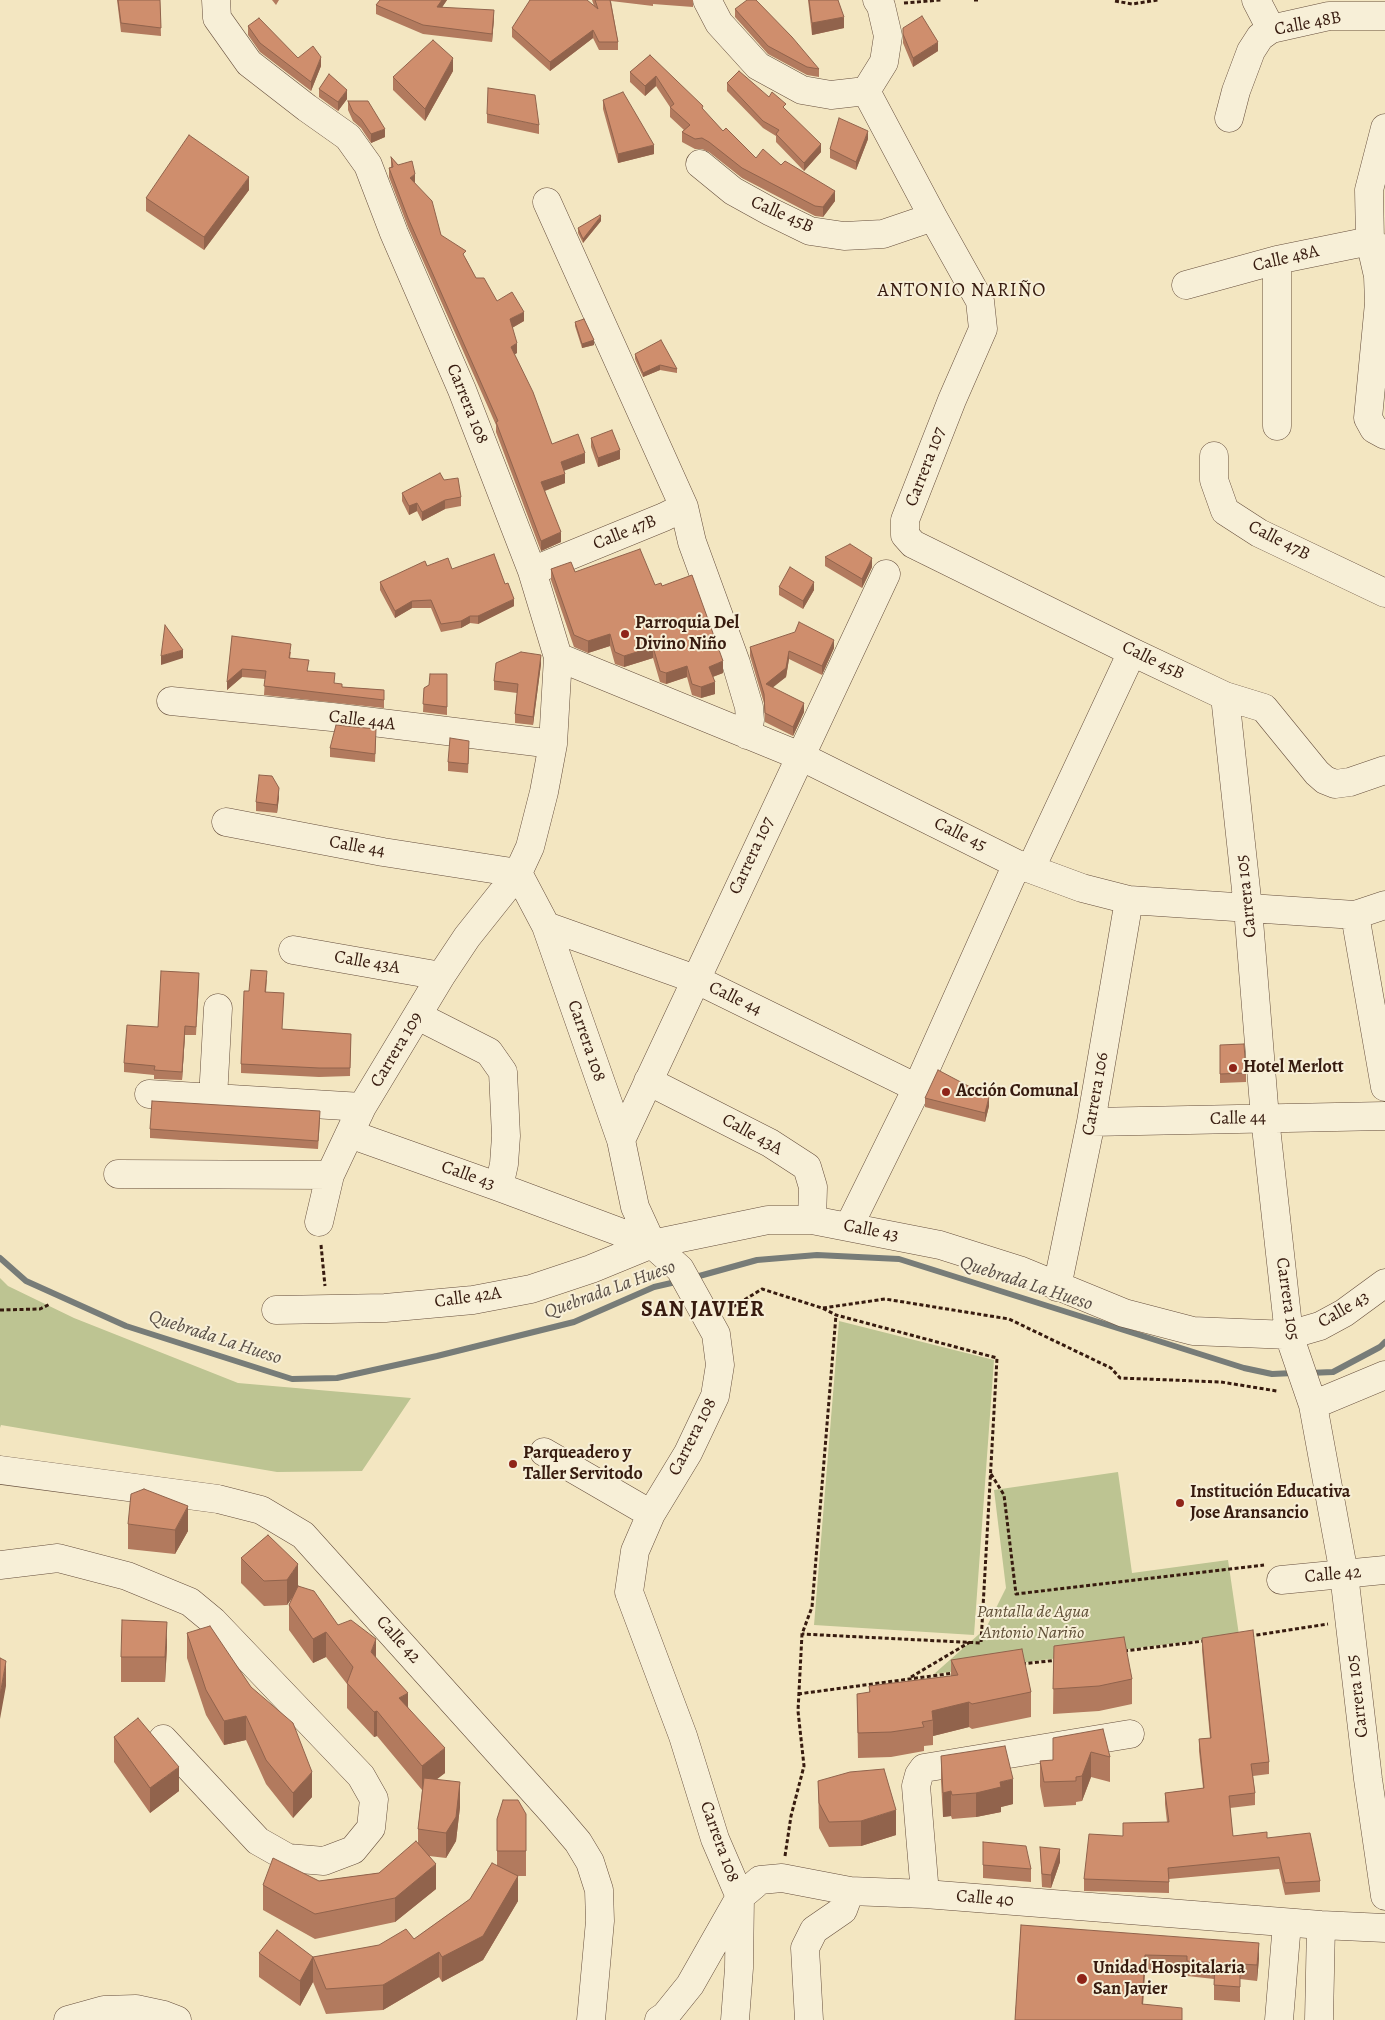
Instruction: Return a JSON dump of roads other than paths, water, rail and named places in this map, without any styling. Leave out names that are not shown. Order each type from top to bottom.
[{"type":"street","name":"Carrera 108","points":[[216,0],[217,18],[249,63],[348,137],[368,165],[394,233],[462,390],[532,571],[558,656],[553,744],[544,792],[530,847],[510,882],[546,926],[621,1140],[635,1206],[652,1244],[680,1269],[716,1334],[720,1365],[715,1396],[688,1453],[652,1514],[635,1550],[629,1592],[683,1736],[715,1839],[740,1897],[739,1968],[735,2020]]},
{"type":"street","points":[[707,0],[719,24],[758,66],[802,90],[832,95],[866,91],[884,62],[888,36],[879,3]]},
{"type":"street","points":[[1256,0],[1271,29]]},
{"type":"street","name":"Calle 48B","points":[[1229,118],[1236,91],[1251,51],[1260,37],[1271,29],[1329,16],[1385,16]]},
{"type":"street","name":"Carrera 107","points":[[866,91],[980,301],[983,328],[952,400],[905,520],[905,535]]},
{"type":"street","points":[[1377,427],[1379,303],[1377,190],[1385,128]]},
{"type":"street","name":"Calle 45B","points":[[700,164],[733,191],[771,212],[810,230],[844,236],[883,234],[933,217]]},
{"type":"street","points":[[547,202],[684,507],[692,542],[736,663],[749,707],[750,720],[746,735]]},
{"type":"street","name":"Calle 48A","points":[[1186,285],[1277,260],[1377,246]]},
{"type":"street","points":[[1277,260],[1277,426]]},
{"type":"street","name":"Calle 47B","points":[[1214,456],[1214,480],[1225,511],[1259,533],[1385,593]]},
{"type":"street","name":"Calle 47B","points":[[532,571],[684,507]]},
{"type":"street","name":"Calle 45B","points":[[905,535],[912,544],[1132,652],[1225,696],[1264,708],[1317,773],[1336,784],[1350,782],[1385,770]]},
{"type":"street","name":"Carrera 107","points":[[621,1140],[886,574]]},
{"type":"street","points":[[849,1226],[1024,866],[1132,652]]},
{"type":"street","name":"Calle 45","points":[[558,656],[800,756],[1024,866],[1082,888],[1129,900],[1355,915],[1385,905]]},
{"type":"street","name":"Carrera 105","points":[[1225,696],[1248,908],[1265,1118],[1289,1336],[1313,1405],[1344,1574],[1349,1621],[1376,1779],[1385,1896]]},
{"type":"street","name":"Calle 44A","points":[[170,700],[332,717],[553,744]]},
{"type":"street","name":"Calle 44","points":[[226,822],[383,852],[510,882]]},
{"type":"street","name":"Carrera 109","points":[[319,1222],[330,1175],[362,1107],[441,976],[467,937],[510,882]]},
{"type":"street","name":"Carrera 106","points":[[1057,1287],[1091,1122],[1129,900]]},
{"type":"street","points":[[1355,915],[1385,1088]]},
{"type":"street","name":"Calle 44","points":[[546,926],[695,980],[917,1088]]},
{"type":"street","name":"Calle 43A","points":[[293,950],[441,976]]},
{"type":"street","points":[[213,1098],[218,1008]]},
{"type":"street","points":[[418,1016],[490,1052],[503,1072],[506,1136],[499,1187]]},
{"type":"street","name":"Calle 43A","points":[[648,1081],[770,1143],[807,1167],[812,1187],[812,1220]]},
{"type":"street","points":[[149,1094],[362,1107]]},
{"type":"street","name":"Calle 44","points":[[1091,1122],[1385,1116]]},
{"type":"street","name":"Calle 43","points":[[350,1134],[652,1244],[768,1220],[812,1220],[940,1245],[1018,1270],[1124,1313],[1193,1331],[1289,1336],[1320,1326],[1344,1314],[1385,1283]]},
{"type":"street","points":[[118,1174],[330,1175]]},
{"type":"street","name":"Calle 42A","points":[[276,1310],[385,1308],[473,1300],[531,1289],[591,1269],[652,1244]]},
{"type":"street","points":[[1313,1405],[1385,1375]]},
{"type":"street","points":[[544,1452],[652,1514]]},
{"type":"street","name":"Calle 42","points":[[0,1470],[218,1499],[261,1510],[303,1535],[556,1815],[586,1855],[599,1890],[600,1920],[591,2020]]},
{"type":"street","points":[[0,1565],[58,1558],[126,1576],[190,1602],[213,1621],[362,1776],[374,1799],[370,1828],[353,1850],[324,1861],[288,1858],[258,1841],[163,1739]]},
{"type":"street","name":"Calle 42","points":[[1277,1572],[1344,1574],[1385,1570]]},
{"type":"street","points":[[925,1894],[916,1786],[919,1775],[924,1768],[1130,1734]]},
{"type":"street","name":"Calle 40","points":[[659,2020],[665,2016],[690,1985],[740,1897],[760,1880],[782,1878],[850,1891],[925,1894],[1321,1925],[1385,1928]]},
{"type":"street","points":[[809,2020],[805,1948],[814,1930],[843,1910],[850,1891]]},
{"type":"street","points":[[1279,2020],[1287,1922]]},
{"type":"street","points":[[1319,2020],[1321,1925]]},
{"type":"street","points":[[68,2020],[104,2010],[136,2009],[177,2020]]},
{"type":"waterway","name":"Quebrada La Hueso","points":[[692,1278],[757,1260],[817,1255],[899,1259],[1244,1368],[1272,1374],[1294,1373]]},
{"type":"waterway","name":"Quebrada La Hueso","points":[[0,1258],[26,1281],[126,1326],[292,1379],[337,1378],[437,1356],[574,1322],[654,1287],[680,1281]]},
{"type":"waterway","name":"Quebrada La Hueso","points":[[1309,1373],[1333,1372],[1380,1347],[1385,1342]]},
{"type":"place","name":"Parroquia Del Divino Niño","points":[[625,634]]},
{"type":"place","name":"Hotel Merlott","points":[[1233,1068]]},
{"type":"place","name":"Acción Comunal","points":[[946,1092]]},
{"type":"place","name":"Parqueadero y Taller Servitodo","points":[[513,1464]]},
{"type":"place","name":"Institución Educativa Jose Aransancio","points":[[1180,1503]]},
{"type":"place","name":"Unidad Hospitalaria San Javier","points":[[1082,1979]]},
{"type":"district","name":"ANTONIO NARIÑO","points":[[962,291]]},
{"type":"district","name":"SAN JAVIER","points":[[703,1311]]},
{"type":"park label","name":"Pantalla de Agua Antonio Nariño","points":[[1033,1624]]}]
